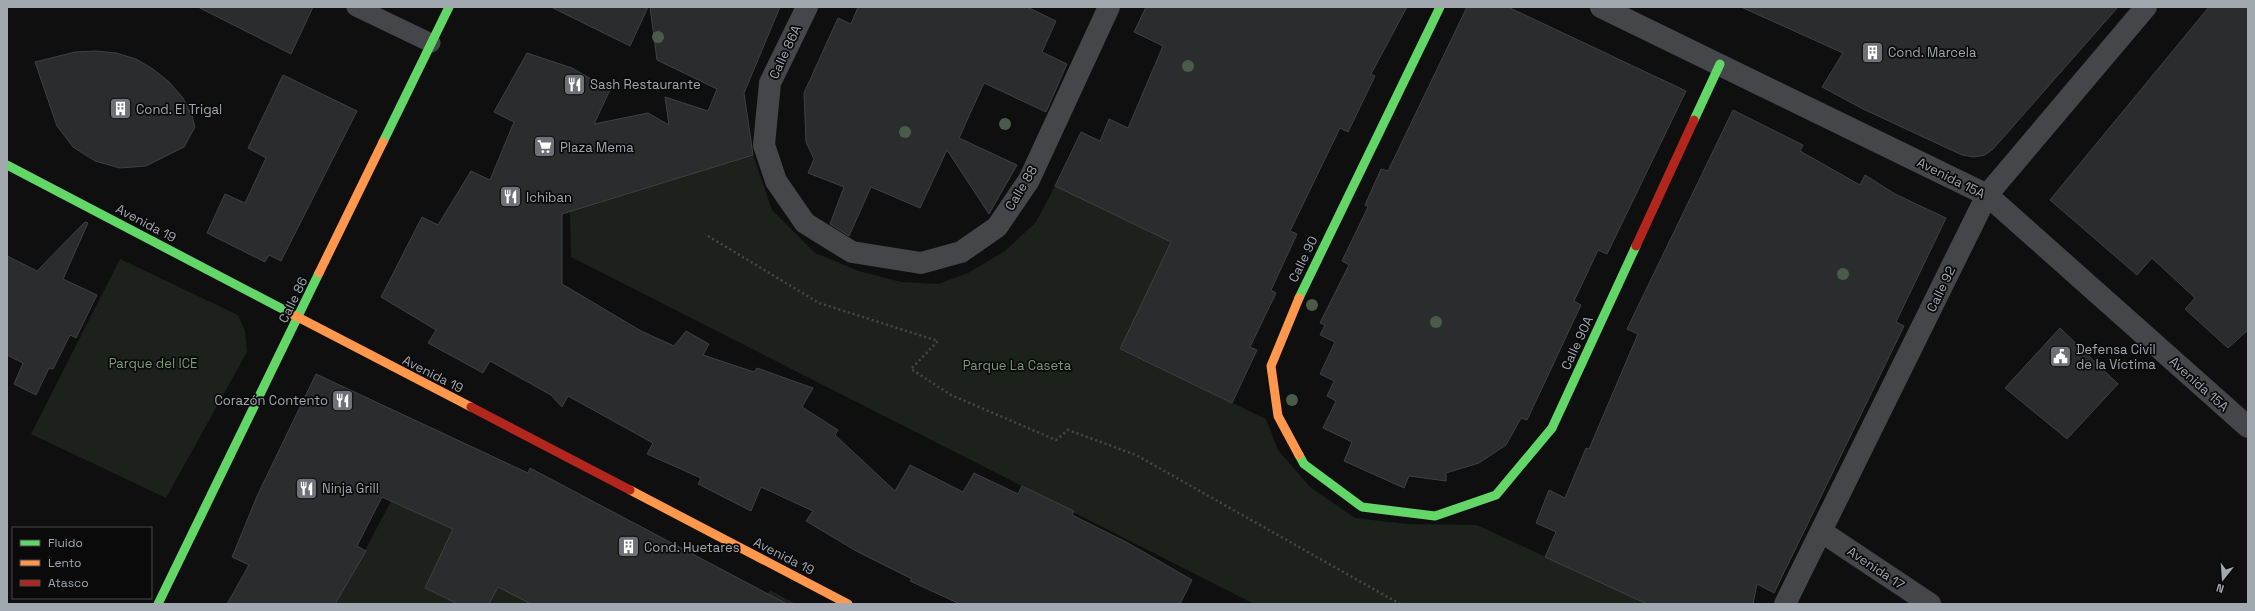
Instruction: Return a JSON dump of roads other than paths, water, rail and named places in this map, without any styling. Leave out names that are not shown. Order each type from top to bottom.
[{"type":"street","name":"Calle 86","points":[[158,604],[449,7]]},
{"type":"street","name":"Calle 86A","points":[[807,7],[770,83],[764,145],[776,181],[805,223],[852,252]]},
{"type":"street","name":"Calle 88","points":[[852,252],[921,263],[961,252],[997,227],[1029,180],[1109,7]]},
{"type":"street","name":"Calle 90","points":[[1362,506],[1304,464],[1278,416],[1271,366],[1291,314],[1440,7]]},
{"type":"street","name":"Avenida 15A","points":[[1601,7],[1987,195],[2248,427]]},
{"type":"street","name":"Calle 92","points":[[1785,604],[1822,532],[1987,195],[2146,7]]},
{"type":"street","name":"Calle 90A","points":[[1362,506],[1435,516],[1496,495],[1552,428],[1720,64]]},
{"type":"street","name":"Avenida 19","points":[[7,165],[298,319],[848,604]]},
{"type":"street","name":"Avenida 17","points":[[1822,532],[1930,604]]},
{"type":"lane","points":[[356,7],[431,43]]},
{"type":"place","name":"Cond. Marcela","points":[[1872,52]]},
{"type":"place","name":"Sash Restaurante","points":[[575,84]]},
{"type":"place","name":"Cond. El Trigal","points":[[120,109]]},
{"type":"place","name":"Plaza Mema","points":[[544,147]]},
{"type":"place","name":"Ichiban","points":[[511,197]]},
{"type":"place","name":"Defensa Civil de la Víctima","points":[[2061,356]]},
{"type":"place","name":"Corazón Contento","points":[[343,400]]},
{"type":"place","name":"Ninja Grill","points":[[306,488]]},
{"type":"place","name":"Cond. Huetares","points":[[628,547]]},
{"type":"park label","name":"Parque del ICE","points":[[153,363]]},
{"type":"park label","name":"Parque La Caseta","points":[[1017,365]]}]
